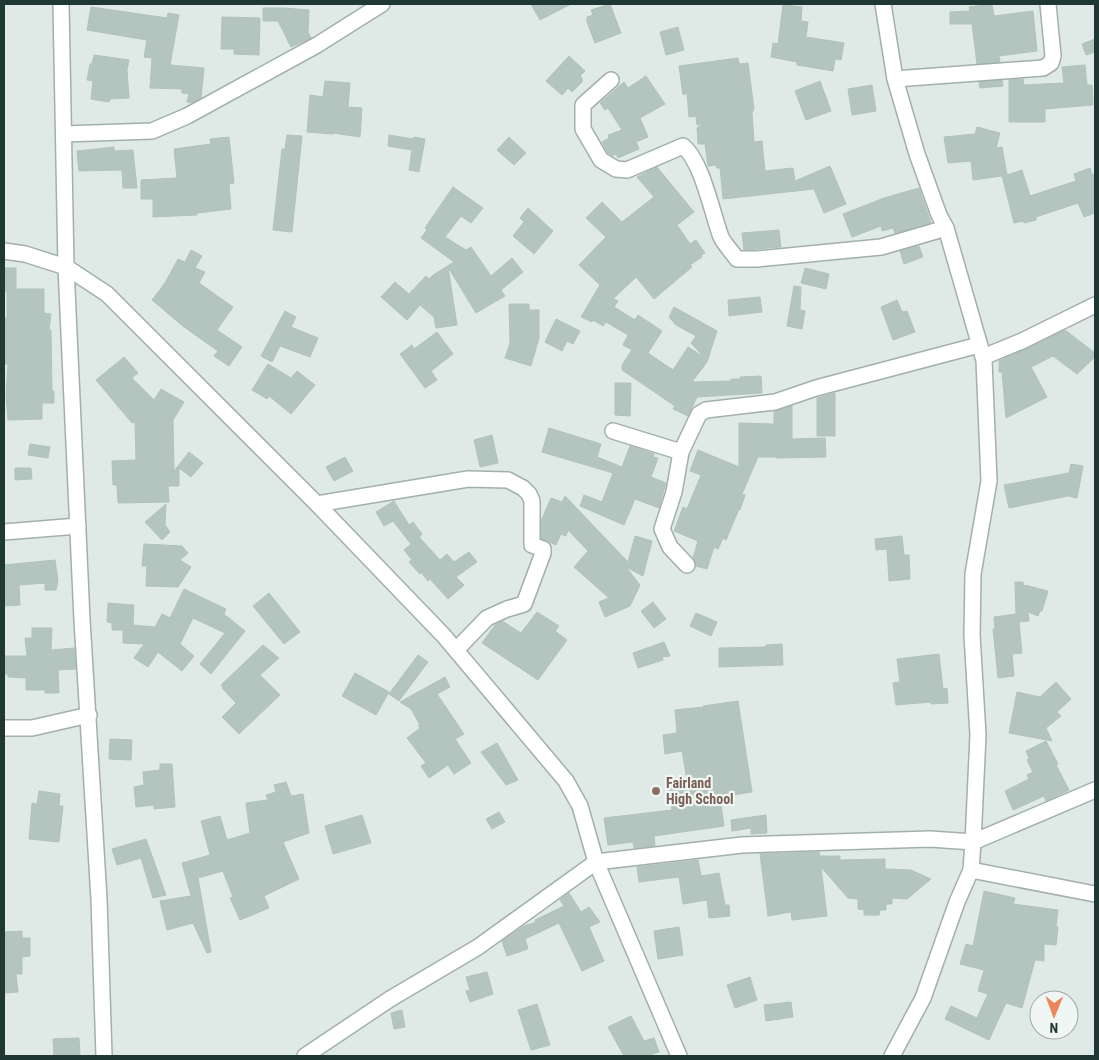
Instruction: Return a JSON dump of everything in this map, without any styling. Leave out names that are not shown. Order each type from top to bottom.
[{"type":"street","points":[[61,4],[66,268],[78,526],[100,899],[104,1056]]},
{"type":"street","points":[[64,134],[152,131],[187,116],[317,45],[382,4]]},
{"type":"street","points":[[883,4],[895,79],[917,154],[939,215],[946,228],[981,351],[989,481],[973,574],[972,635],[978,735],[971,870],[957,902],[923,998],[892,1056]]},
{"type":"street","points":[[895,79],[1043,68],[1051,63],[1053,56],[1048,4]]},
{"type":"street","points":[[611,80],[583,105],[583,129],[601,160],[616,169],[627,170],[683,146],[690,151],[722,239],[738,259],[757,259],[881,247],[946,228]]},
{"type":"street","points":[[4,251],[25,254],[66,268],[107,294],[317,504],[456,650],[566,781],[580,806],[596,862],[679,1056]]},
{"type":"street","points":[[687,565],[670,547],[662,529],[674,492],[681,452],[699,414],[706,410],[775,402],[816,388],[1022,341],[1095,305]]},
{"type":"street","points":[[614,431],[681,452]]},
{"type":"street","points":[[317,504],[468,479],[508,480],[529,494],[532,501],[532,545],[543,549],[543,553],[524,604],[487,618],[456,650]]},
{"type":"street","points":[[4,532],[78,526]]},
{"type":"street","points":[[4,728],[32,728],[89,715]]},
{"type":"street","points":[[305,1056],[390,999],[478,947],[596,862],[742,845],[930,839],[973,842],[1095,790]]},
{"type":"street","points":[[971,870],[1095,894]]},
{"type":"building","points":[[531,4],[571,4],[540,20]]},
{"type":"building","points":[[610,4],[621,33],[595,43],[587,17],[593,15],[591,10]]},
{"type":"building","points":[[992,4],[994,16],[1033,11],[1037,51],[999,56],[1000,62],[977,64],[972,24],[950,24],[950,12],[970,11],[969,7]]},
{"type":"building","points":[[783,5],[802,7],[801,21],[808,22],[806,37],[844,43],[841,60],[835,59],[833,71],[797,65],[797,62],[771,57],[773,43],[778,44]]},
{"type":"building","points":[[91,7],[167,18],[168,13],[179,15],[170,65],[204,68],[201,98],[192,103],[187,102],[189,94],[182,93],[182,89],[150,88],[152,58],[144,57],[147,40],[87,30]]},
{"type":"building","points":[[263,8],[309,10],[308,32],[311,38],[291,47],[278,21],[263,21]]},
{"type":"building","points":[[222,17],[260,18],[259,55],[234,54],[234,49],[221,49]]},
{"type":"building","points":[[678,27],[684,50],[666,55],[660,32]]},
{"type":"building","points":[[1095,39],[1095,52],[1086,55],[1082,44]]},
{"type":"building","points":[[94,55],[129,60],[127,70],[129,98],[110,99],[109,102],[91,99],[93,81],[87,80]]},
{"type":"building","points":[[569,56],[585,71],[580,76],[582,82],[572,92],[568,88],[562,95],[546,81]]},
{"type":"building","points":[[738,58],[739,64],[748,63],[754,109],[752,113],[754,142],[762,141],[765,171],[793,168],[795,181],[830,166],[846,204],[824,213],[814,189],[723,199],[720,168],[717,168],[716,165],[708,166],[705,144],[698,144],[697,128],[703,123],[697,125],[696,116],[689,117],[687,93],[683,95],[679,66]]},
{"type":"building","points":[[1085,65],[1087,85],[1092,85],[1093,105],[1045,109],[1045,122],[1009,122],[1009,80],[1023,79],[1024,85],[1064,83],[1062,67]]},
{"type":"building","points":[[646,76],[665,104],[640,118],[648,137],[636,142],[639,149],[618,158],[616,154],[613,156],[608,153],[602,142],[609,138],[608,135],[622,130],[608,108],[605,110],[600,103],[624,82],[628,88]]},
{"type":"building","points":[[1002,80],[1003,86],[980,88],[979,82]]},
{"type":"building","points":[[325,81],[350,83],[348,107],[362,108],[360,137],[307,132],[310,95],[323,97]]},
{"type":"building","points":[[820,81],[831,111],[806,120],[795,91]]},
{"type":"building","points":[[872,85],[876,111],[852,115],[848,89]]},
{"type":"building","points":[[977,127],[1000,133],[996,148],[1002,147],[1007,175],[1022,170],[1030,196],[1076,181],[1074,174],[1090,168],[1092,175],[1095,174],[1095,213],[1084,217],[1078,203],[1036,217],[1036,220],[1014,223],[1002,176],[973,180],[971,161],[948,163],[944,137],[975,134]]},
{"type":"building","points":[[287,135],[302,136],[292,232],[273,230],[282,149],[285,149]]},
{"type":"building","points":[[389,135],[425,139],[419,172],[409,170],[412,150],[388,146]]},
{"type":"building","points":[[229,137],[234,183],[229,184],[231,209],[197,213],[197,215],[153,217],[153,199],[141,199],[141,180],[177,178],[174,149],[211,144],[210,139]]},
{"type":"building","points":[[509,137],[526,153],[514,165],[497,150]]},
{"type":"building","points":[[114,147],[114,151],[133,150],[137,188],[123,188],[122,170],[79,171],[77,151]]},
{"type":"building","points":[[657,167],[694,212],[677,225],[690,244],[696,240],[705,253],[690,265],[692,267],[654,299],[636,277],[613,299],[618,301],[614,307],[635,320],[638,315],[662,331],[648,353],[673,370],[688,347],[704,357],[691,343],[696,336],[676,325],[669,317],[674,307],[717,331],[707,362],[692,382],[731,381],[731,379],[740,379],[740,377],[761,376],[762,393],[697,397],[688,416],[673,409],[675,406],[622,370],[622,365],[632,350],[623,345],[628,335],[606,322],[603,326],[593,320],[592,322],[581,317],[600,285],[579,265],[606,237],[586,218],[602,202],[622,222],[654,197],[637,177]]},
{"type":"building","points":[[453,187],[483,208],[471,223],[461,216],[445,237],[466,250],[471,247],[491,276],[512,258],[523,272],[501,290],[505,296],[476,313],[448,267],[457,325],[436,328],[434,317],[420,305],[407,320],[381,297],[395,282],[409,294],[426,276],[429,279],[454,262],[421,238],[427,230],[425,228]]},
{"type":"building","points":[[919,188],[931,223],[895,233],[893,228],[882,231],[881,226],[852,237],[843,214],[884,198]]},
{"type":"building","points":[[528,208],[553,231],[534,254],[513,236],[524,222],[520,218]]},
{"type":"building","points":[[779,230],[781,247],[744,250],[742,233]]},
{"type":"building","points":[[919,246],[923,257],[904,264],[900,251]]},
{"type":"building","points":[[191,250],[202,256],[195,268],[205,272],[199,283],[233,307],[217,330],[242,347],[229,366],[214,356],[218,351],[184,327],[152,300],[165,283],[178,259],[185,262]]},
{"type":"building","points":[[4,268],[16,268],[16,289],[44,289],[44,313],[51,314],[49,330],[51,330],[52,391],[54,391],[54,403],[42,403],[42,419],[8,420],[6,395],[8,364],[4,364],[4,318],[7,318],[7,291],[4,291]]},
{"type":"building","points":[[805,268],[829,274],[826,289],[801,283]]},
{"type":"building","points":[[794,286],[801,287],[800,310],[805,311],[802,329],[787,326]]},
{"type":"building","points":[[760,297],[762,312],[729,316],[728,300]]},
{"type":"building","points":[[897,300],[902,312],[907,311],[915,332],[893,340],[881,307]]},
{"type":"building","points":[[509,304],[529,304],[529,310],[539,310],[539,338],[531,366],[505,358],[510,343]]},
{"type":"building","points":[[285,311],[296,317],[291,327],[318,338],[310,357],[280,346],[272,362],[261,356]]},
{"type":"building","points":[[556,319],[580,331],[573,344],[567,341],[562,351],[545,342]]},
{"type":"building","points":[[1065,330],[1095,353],[1095,357],[1077,374],[1053,356],[1031,367],[1047,397],[1006,418],[1002,372],[999,372],[999,361]]},
{"type":"building","points":[[437,332],[453,354],[431,371],[437,380],[425,388],[400,354],[412,345],[414,349]]},
{"type":"building","points":[[124,357],[138,373],[132,378],[154,400],[161,389],[184,402],[173,420],[174,471],[189,452],[203,463],[191,477],[179,468],[179,486],[168,486],[169,502],[118,503],[117,485],[113,485],[112,461],[136,460],[135,422],[132,423],[96,380]]},
{"type":"building","points":[[268,364],[291,378],[297,371],[315,385],[291,414],[269,396],[267,399],[252,390]]},
{"type":"building","points":[[615,383],[631,383],[630,416],[615,415]]},
{"type":"building","points":[[835,393],[835,436],[817,436],[817,398]]},
{"type":"building","points":[[792,406],[792,439],[825,438],[826,457],[758,457],[742,494],[745,495],[740,510],[726,540],[723,538],[718,549],[714,547],[707,569],[696,566],[693,558],[698,541],[674,531],[683,507],[687,509],[701,475],[690,471],[698,450],[739,467],[739,423],[774,424],[774,412]]},
{"type":"building","points":[[549,428],[601,444],[597,457],[622,467],[630,446],[654,454],[653,457],[658,458],[651,477],[666,483],[659,508],[635,499],[624,525],[580,506],[584,495],[602,502],[613,473],[542,452]]},
{"type":"building","points":[[492,435],[498,463],[480,467],[474,440]]},
{"type":"building","points":[[30,444],[50,447],[48,458],[28,455]]},
{"type":"building","points":[[345,457],[353,471],[334,481],[326,467]]},
{"type":"building","points":[[1071,464],[1083,466],[1077,498],[1068,496],[1009,508],[1004,485],[1069,473]]},
{"type":"building","points":[[15,468],[31,468],[32,479],[15,480]]},
{"type":"building","points":[[565,496],[628,562],[635,536],[652,541],[643,576],[626,567],[640,585],[630,606],[605,617],[599,602],[609,598],[574,567],[588,551],[568,530],[566,536],[561,534],[556,545],[541,538],[541,521],[551,498],[562,502]]},
{"type":"building","points":[[394,501],[409,525],[413,522],[422,534],[419,537],[440,560],[447,554],[454,562],[469,552],[477,562],[456,577],[464,585],[448,599],[430,579],[428,581],[409,562],[412,560],[404,550],[411,544],[393,521],[384,526],[376,512]]},
{"type":"building","points":[[166,504],[165,525],[170,532],[162,540],[145,522]]},
{"type":"building","points":[[902,536],[904,555],[909,555],[910,579],[889,581],[887,549],[876,550],[875,539]]},
{"type":"building","points":[[144,544],[182,546],[188,553],[180,560],[191,567],[178,587],[146,586],[147,566],[142,566]]},
{"type":"building","points":[[55,560],[58,581],[56,590],[45,590],[45,583],[19,585],[20,605],[4,606],[4,565]]},
{"type":"building","points":[[1015,582],[1023,582],[1024,588],[1025,585],[1048,591],[1042,611],[1040,611],[1038,616],[1028,612],[1029,621],[1019,622],[1022,653],[1012,654],[1014,676],[998,678],[993,629],[995,629],[994,617],[1016,614]]},
{"type":"building","points":[[184,589],[226,609],[224,614],[245,631],[211,674],[200,664],[225,633],[193,618],[180,644],[194,656],[182,671],[158,652],[148,667],[134,658],[144,644],[123,643],[123,630],[112,630],[112,623],[107,622],[108,603],[134,605],[133,625],[155,627],[162,614],[170,618]]},
{"type":"building","points":[[269,593],[300,632],[284,644],[253,606]]},
{"type":"building","points":[[653,602],[666,619],[654,628],[641,611]]},
{"type":"building","points":[[537,612],[559,626],[555,631],[567,640],[538,680],[482,643],[495,625],[502,621],[521,633]]},
{"type":"building","points":[[696,613],[717,622],[711,636],[690,626]]},
{"type":"building","points":[[32,628],[52,628],[51,650],[74,648],[76,669],[58,670],[59,693],[45,693],[45,690],[26,690],[26,678],[8,677],[8,674],[4,674],[4,656],[27,656],[25,638],[32,638]]},
{"type":"building","points":[[664,642],[670,656],[662,657],[663,660],[638,668],[633,653]]},
{"type":"building","points":[[782,644],[783,665],[719,667],[719,648],[766,647],[766,645]]},
{"type":"building","points":[[263,645],[279,658],[260,675],[280,695],[239,734],[222,717],[236,703],[221,685]]},
{"type":"building","points":[[939,654],[943,689],[947,688],[948,703],[931,704],[931,702],[896,705],[893,683],[900,682],[897,659]]},
{"type":"building","points":[[418,655],[428,662],[399,701],[389,694]]},
{"type":"building","points":[[355,673],[389,692],[376,715],[342,696]]},
{"type":"building","points":[[445,677],[450,687],[437,694],[464,734],[455,739],[471,763],[454,774],[448,765],[429,778],[421,766],[426,763],[407,738],[420,728],[418,726],[420,725],[411,709],[400,702]]},
{"type":"building","points":[[1056,682],[1071,699],[1057,712],[1061,716],[1046,728],[1052,741],[1009,733],[1017,692],[1040,697]]},
{"type":"building","points":[[738,701],[752,792],[720,797],[724,826],[654,836],[655,846],[634,848],[633,842],[608,845],[604,818],[672,810],[667,783],[687,780],[682,751],[665,754],[663,735],[677,733],[675,710]]},
{"type":"building","points":[[110,739],[132,740],[131,760],[109,759]]},
{"type":"building","points":[[1046,741],[1069,790],[1046,801],[1044,796],[1013,810],[1005,791],[1029,779],[1027,775],[1033,772],[1027,760],[1029,758],[1026,751]]},
{"type":"building","points":[[497,743],[518,780],[506,785],[481,752]]},
{"type":"building","points":[[160,764],[172,764],[175,807],[154,809],[154,805],[136,807],[134,787],[144,785],[143,772],[160,770]]},
{"type":"building","points":[[286,782],[291,796],[303,794],[309,833],[283,842],[299,879],[264,896],[269,908],[240,920],[230,898],[233,897],[223,871],[198,878],[211,952],[207,953],[193,923],[167,930],[160,901],[191,896],[182,863],[210,855],[201,821],[220,816],[227,840],[250,833],[246,803],[268,800],[266,795],[276,792],[274,785]]},
{"type":"building","points":[[39,791],[60,794],[59,806],[63,806],[59,842],[29,839],[32,803],[37,804]]},
{"type":"building","points":[[499,812],[505,822],[492,829],[486,819]]},
{"type":"building","points":[[362,815],[371,843],[333,854],[325,826]]},
{"type":"building","points":[[766,815],[767,833],[751,834],[751,828],[732,831],[731,820]]},
{"type":"building","points":[[146,839],[166,895],[153,898],[141,858],[117,865],[112,849]]},
{"type":"building","points":[[819,852],[820,856],[840,856],[840,860],[885,859],[885,869],[911,870],[931,879],[907,899],[892,898],[892,904],[886,904],[886,910],[880,910],[879,915],[864,915],[864,910],[858,909],[858,899],[848,898],[821,867],[827,916],[792,920],[791,912],[768,916],[760,854]]},
{"type":"building","points":[[698,860],[701,876],[719,873],[725,905],[729,905],[730,916],[709,918],[707,900],[683,904],[679,877],[639,882],[637,867]]},
{"type":"building","points":[[984,891],[1015,898],[1013,904],[1058,910],[1056,945],[1044,944],[1044,961],[1035,960],[1022,1008],[1006,1003],[989,1040],[945,1019],[951,1006],[977,1018],[988,994],[978,991],[984,970],[960,964],[966,944],[973,946]]},
{"type":"building","points":[[569,893],[581,912],[589,907],[600,922],[589,927],[604,961],[582,971],[559,923],[525,939],[528,949],[507,956],[502,941],[524,926],[536,922],[535,920],[564,906],[560,900]]},
{"type":"building","points":[[679,927],[683,955],[658,959],[654,931]]},
{"type":"building","points":[[22,931],[22,938],[30,938],[30,956],[22,957],[22,974],[16,974],[18,992],[4,993],[4,932]]},
{"type":"building","points":[[487,972],[493,994],[470,1002],[466,991],[470,990],[466,977]]},
{"type":"building","points":[[750,977],[757,1000],[735,1008],[727,985]]},
{"type":"building","points":[[791,1002],[793,1017],[766,1021],[764,1005]]},
{"type":"building","points":[[537,1004],[550,1045],[531,1050],[518,1010]]},
{"type":"building","points":[[402,1010],[405,1027],[394,1029],[391,1013]]},
{"type":"building","points":[[631,1016],[644,1041],[654,1038],[659,1052],[646,1056],[624,1056],[608,1027]]},
{"type":"building","points":[[79,1038],[80,1056],[54,1056],[53,1039]]},
{"type":"place","name":"Fairland High School","points":[[656,791]]}]
